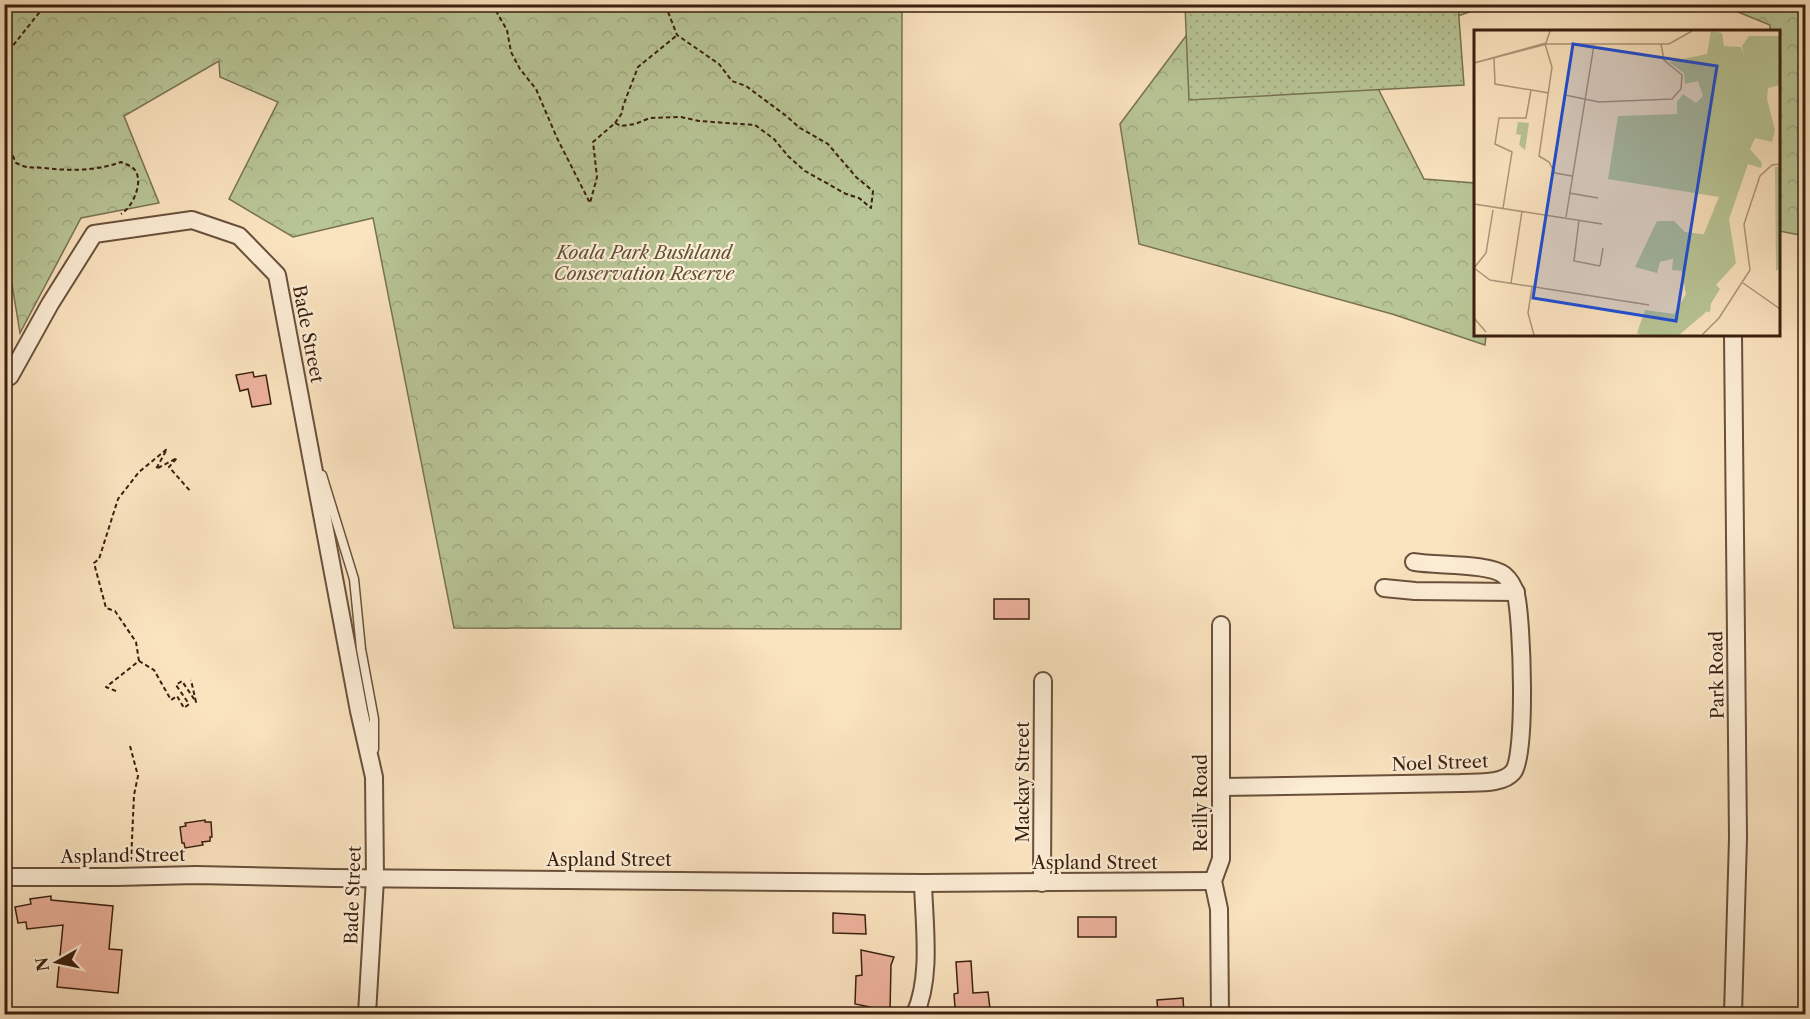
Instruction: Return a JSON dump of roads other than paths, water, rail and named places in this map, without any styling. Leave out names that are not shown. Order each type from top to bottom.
[{"type":"street","name":"Bade Street","points":[[4,381],[10,376],[94,234],[192,220],[239,236],[277,275],[359,711],[374,777],[375,879],[367,1014]]},
{"type":"street","name":"Park Road","points":[[1733,336],[1738,838],[1733,1014]]},
{"type":"street","points":[[1384,588],[1414,591],[1516,592],[1511,582],[1497,571],[1414,562]]},
{"type":"street","name":"Noel Street","points":[[1221,787],[1461,783],[1485,782],[1508,777],[1515,770],[1519,759],[1522,737],[1516,592]]},
{"type":"street","name":"Reilly Road","points":[[1220,1014],[1219,909],[1213,881],[1221,859],[1221,625]]},
{"type":"street","name":"Mackay Street","points":[[1042,883],[1043,681]]},
{"type":"street","name":"Aspland Street","points":[[4,877],[196,875],[375,879],[923,883],[1213,881]]},
{"type":"street","points":[[915,1014],[921,1002],[925,970],[923,883]]},
{"type":"park label","name":"Koala Park Bushland Conservation Reserve","points":[[644,263]]}]
